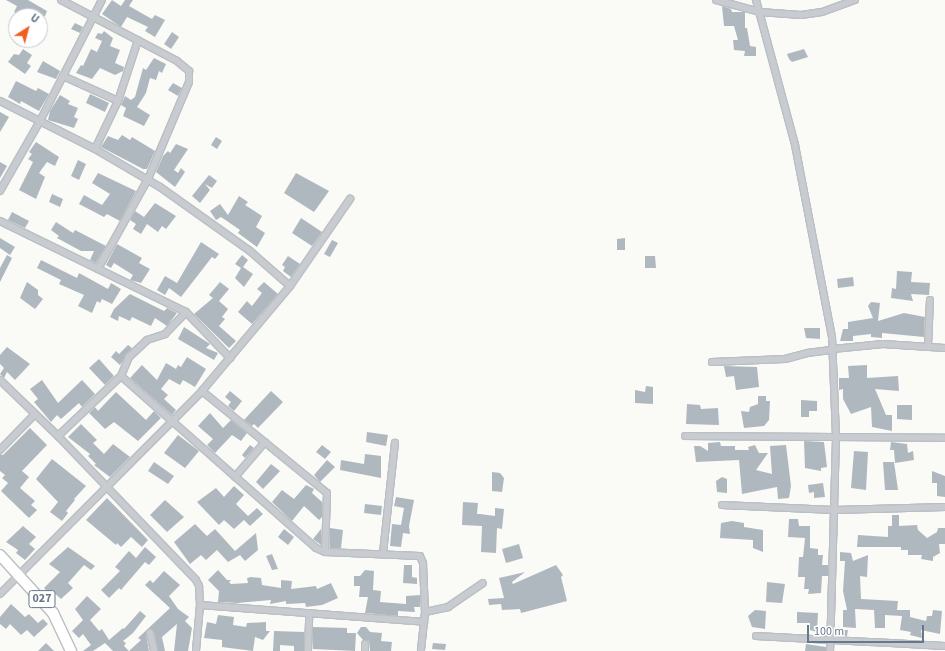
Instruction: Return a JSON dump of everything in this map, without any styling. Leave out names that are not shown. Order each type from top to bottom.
[{"type":"main road","name":"027","points":[[0,555],[20,574],[54,613],[71,651]]},
{"type":"street","points":[[61,0],[185,66],[190,76],[148,179],[98,269]]},
{"type":"street","points":[[0,191],[40,121],[102,0]]},
{"type":"street","points":[[716,0],[760,12],[811,15],[855,0]]},
{"type":"street","points":[[756,0],[795,145],[833,349],[836,438],[830,651]]},
{"type":"street","points":[[95,149],[118,101],[138,40]]},
{"type":"street","points":[[63,76],[118,101]]},
{"type":"street","points":[[0,101],[95,149],[148,179],[234,238],[290,286]]},
{"type":"street","points":[[0,594],[202,391],[290,286],[350,199]]},
{"type":"street","points":[[0,221],[186,312],[230,358]]},
{"type":"street","points":[[928,345],[930,300]]},
{"type":"street","points":[[58,436],[121,376],[129,357],[147,340],[166,334],[186,312]]},
{"type":"street","points":[[712,362],[785,359],[807,353],[833,349],[883,344],[928,345],[945,348]]},
{"type":"street","points":[[121,376],[310,544],[325,552],[412,554],[422,559],[425,612],[421,651]]},
{"type":"street","points":[[0,380],[58,436],[106,488],[192,574],[199,586],[200,605],[196,651]]},
{"type":"street","points":[[202,391],[327,493],[325,552]]},
{"type":"street","points":[[0,450],[35,414]]},
{"type":"street","points":[[685,436],[945,438]]},
{"type":"street","points":[[235,477],[265,442]]},
{"type":"street","points":[[383,553],[395,443]]},
{"type":"street","points":[[722,505],[834,510],[945,507]]},
{"type":"street","points":[[425,612],[448,607],[483,583]]},
{"type":"street","points":[[200,605],[424,622]]},
{"type":"street","points":[[308,651],[309,613]]},
{"type":"street","points":[[150,633],[154,651]]},
{"type":"street","points":[[756,636],[945,646]]},
{"type":"street","points":[[365,644],[365,651]]},
{"type":"building","points":[[6,0],[28,0],[42,8],[16,8],[17,6]]},
{"type":"building","points":[[112,0],[121,6],[125,0],[133,0],[129,6],[152,19],[155,15],[165,20],[155,37],[145,31],[148,27],[127,17],[121,27],[102,14]]},
{"type":"building","points":[[722,6],[731,9],[732,12],[745,12],[745,28],[747,28],[750,46],[756,47],[756,56],[744,56],[745,51],[734,50],[733,40],[738,40],[734,26],[724,26]]},
{"type":"building","points":[[75,23],[83,27],[80,33],[71,29]]},
{"type":"building","points":[[104,31],[113,38],[110,46],[120,50],[115,63],[124,67],[123,71],[115,75],[100,68],[92,79],[76,73],[81,65],[83,66],[91,49],[97,52],[102,41],[95,38],[98,33],[102,34]]},
{"type":"building","points":[[172,32],[179,37],[171,49],[164,44]]},
{"type":"building","points":[[23,49],[32,55],[27,63],[31,66],[25,74],[8,62],[14,54],[19,55]]},
{"type":"building","points":[[804,49],[808,57],[792,62],[789,59],[787,54]]},
{"type":"building","points":[[154,58],[166,64],[162,73],[159,71],[156,80],[150,78],[146,93],[137,107],[150,115],[144,126],[123,116],[126,108],[121,105],[125,96],[131,100],[135,97],[143,68],[146,70]]},
{"type":"building","points":[[43,61],[60,71],[56,79],[37,72]]},
{"type":"building","points":[[16,81],[36,91],[38,88],[49,94],[39,111],[21,101],[20,104],[8,97]]},
{"type":"building","points":[[173,83],[182,88],[178,96],[168,90]]},
{"type":"building","points":[[90,94],[109,103],[105,112],[86,103]]},
{"type":"building","points":[[60,95],[70,101],[68,104],[78,108],[74,117],[78,119],[74,128],[48,120],[50,111]]},
{"type":"building","points":[[0,112],[9,117],[0,132]]},
{"type":"building","points":[[122,135],[130,140],[132,137],[155,151],[147,169],[143,169],[101,147],[108,136],[118,140]]},
{"type":"building","points":[[216,137],[222,141],[217,149],[211,145]]},
{"type":"building","points":[[36,142],[59,157],[55,166],[47,162],[39,173],[45,177],[36,199],[19,190],[33,162],[28,159],[32,154],[29,152]]},
{"type":"building","points":[[176,144],[188,149],[174,170],[178,173],[181,168],[185,172],[175,187],[156,172],[163,156],[168,151],[170,153]]},
{"type":"building","points":[[78,160],[86,164],[79,180],[71,176]]},
{"type":"building","points":[[0,162],[7,166],[0,178]]},
{"type":"building","points":[[98,173],[136,191],[120,221],[107,214],[104,217],[79,204],[84,195],[102,205],[110,194],[92,183]]},
{"type":"building","points":[[296,173],[329,191],[314,212],[284,193]]},
{"type":"building","points":[[209,175],[217,181],[212,188],[205,184],[210,190],[200,203],[192,196]]},
{"type":"building","points":[[52,194],[63,199],[60,207],[49,202]]},
{"type":"building","points":[[239,196],[248,202],[245,205],[262,216],[256,227],[265,233],[257,247],[238,233],[240,230],[221,217],[216,220],[210,211],[220,204],[228,215]]},
{"type":"building","points":[[155,203],[176,216],[166,229],[162,226],[158,232],[147,224],[141,234],[133,229],[136,224],[130,220],[135,211],[144,217]]},
{"type":"building","points":[[12,212],[29,221],[25,228],[8,220]]},
{"type":"building","points":[[301,218],[322,232],[312,246],[292,233]]},
{"type":"building","points":[[56,222],[73,233],[75,230],[106,246],[96,263],[90,260],[94,251],[81,251],[57,238],[59,236],[51,230]]},
{"type":"building","points":[[0,238],[15,247],[10,255],[0,248]]},
{"type":"building","points":[[625,238],[625,250],[617,250],[617,239]]},
{"type":"building","points":[[332,240],[338,243],[330,257],[324,254]]},
{"type":"building","points":[[201,242],[219,254],[215,259],[212,257],[181,297],[169,288],[165,295],[157,290],[165,276],[177,283]]},
{"type":"building","points":[[117,244],[142,258],[139,263],[150,269],[141,283],[130,280],[133,275],[114,263],[111,268],[106,265]]},
{"type":"building","points":[[7,255],[12,258],[0,282],[0,268]]},
{"type":"building","points":[[242,255],[248,260],[243,267],[253,274],[244,287],[235,278],[241,268],[235,264]]},
{"type":"building","points":[[288,256],[300,264],[291,277],[283,271],[285,267],[282,265]]},
{"type":"building","points":[[645,256],[655,256],[656,268],[645,268]]},
{"type":"building","points":[[41,260],[77,278],[79,273],[108,289],[111,283],[121,289],[112,304],[102,299],[100,303],[97,301],[92,313],[78,306],[84,295],[59,284],[61,280],[37,268]]},
{"type":"building","points":[[897,271],[912,272],[911,282],[930,283],[929,295],[911,294],[913,301],[891,298],[892,288],[896,289]]},
{"type":"building","points":[[853,277],[854,286],[838,288],[837,279]]},
{"type":"building","points":[[27,282],[38,290],[38,295],[43,299],[35,309],[20,298]]},
{"type":"building","points":[[220,282],[229,289],[219,301],[228,309],[222,317],[225,319],[219,326],[236,341],[229,348],[194,314],[213,298],[209,295]]},
{"type":"building","points":[[264,282],[278,294],[252,324],[238,312],[247,301],[252,306],[262,293],[257,289]]},
{"type":"building","points":[[130,294],[164,311],[167,308],[177,313],[167,326],[155,318],[151,326],[132,317],[130,321],[119,316],[118,321],[110,317],[114,309]]},
{"type":"building","points":[[871,302],[880,303],[878,321],[904,313],[925,317],[924,337],[882,333],[882,338],[871,337],[871,334],[853,336],[853,341],[840,341],[843,329],[848,329],[848,322],[873,318],[868,306]]},
{"type":"building","points":[[184,327],[210,344],[206,348],[218,353],[214,360],[178,339]]},
{"type":"building","points":[[804,328],[820,328],[820,339],[806,338]]},
{"type":"building","points":[[128,345],[132,348],[120,365],[111,357],[116,351],[119,354]]},
{"type":"building","points":[[7,347],[30,364],[15,380],[7,372],[4,378],[0,374],[4,368],[0,364],[0,355]]},
{"type":"building","points":[[187,357],[206,369],[195,387],[183,380],[180,385],[169,379],[161,389],[168,395],[164,399],[176,410],[172,415],[130,378],[142,365],[157,380],[166,363],[176,369],[178,365],[181,367]]},
{"type":"building","points":[[99,359],[114,376],[105,385],[89,368]]},
{"type":"building","points":[[867,365],[867,378],[898,376],[899,391],[875,389],[886,415],[892,415],[892,431],[872,427],[871,407],[851,414],[843,399],[843,389],[839,390],[839,378],[849,378],[848,366]]},
{"type":"building","points":[[724,366],[757,367],[759,387],[736,390],[734,376],[726,377]]},
{"type":"building","points":[[42,380],[58,403],[82,380],[95,394],[82,407],[79,403],[61,419],[57,415],[51,422],[34,402],[38,399],[30,389]]},
{"type":"building","points":[[646,386],[653,387],[653,404],[635,403],[635,390],[645,392]]},
{"type":"building","points":[[230,391],[242,401],[234,411],[228,406],[231,402],[225,397]]},
{"type":"building","points":[[271,391],[283,402],[258,428],[254,424],[252,426],[244,420]]},
{"type":"building","points":[[116,392],[146,420],[154,411],[161,418],[138,441],[114,422],[105,429],[89,413],[95,407],[98,411]]},
{"type":"building","points":[[758,396],[766,396],[766,401],[770,401],[769,420],[764,426],[744,428],[741,411],[749,412],[750,407],[758,404]]},
{"type":"building","points":[[801,400],[817,401],[817,411],[809,411],[809,417],[801,417]]},
{"type":"building","points":[[687,404],[700,405],[701,409],[718,408],[719,425],[686,424]]},
{"type":"building","points":[[897,405],[912,405],[912,420],[897,419]]},
{"type":"building","points":[[210,413],[223,428],[231,420],[247,433],[241,441],[232,435],[215,453],[207,445],[213,439],[198,426]]},
{"type":"building","points":[[81,424],[97,440],[93,443],[104,454],[113,444],[130,457],[110,477],[94,465],[96,464],[88,456],[90,454],[68,437]]},
{"type":"building","points":[[30,428],[47,445],[22,471],[29,477],[20,488],[35,501],[31,505],[37,510],[29,518],[1,491],[8,483],[2,478],[5,475],[0,471],[0,454],[3,455]]},
{"type":"building","points":[[367,432],[388,435],[386,446],[366,442]]},
{"type":"building","points":[[178,435],[199,451],[185,468],[164,453]]},
{"type":"building","points":[[804,441],[824,442],[827,467],[821,468],[821,471],[805,468]]},
{"type":"building","points":[[720,442],[721,446],[735,446],[735,450],[749,450],[748,447],[755,445],[759,453],[768,453],[756,470],[772,474],[770,446],[786,445],[791,486],[789,498],[778,499],[777,487],[742,494],[739,460],[696,462],[694,446],[700,446],[708,451],[708,443]]},
{"type":"building","points":[[891,442],[907,444],[908,453],[913,451],[914,460],[895,463],[894,450],[890,450]]},
{"type":"building","points":[[250,445],[254,448],[245,458],[242,455]]},
{"type":"building","points":[[322,445],[331,452],[325,459],[316,452]]},
{"type":"building","points":[[854,451],[868,452],[866,490],[851,488]]},
{"type":"building","points":[[365,454],[381,456],[381,478],[340,470],[341,460],[364,464]]},
{"type":"building","points":[[52,459],[86,486],[74,499],[75,500],[66,511],[68,513],[62,521],[50,512],[58,502],[36,479]]},
{"type":"building","points":[[327,460],[335,467],[320,482],[314,475]]},
{"type":"building","points":[[154,462],[174,476],[168,484],[148,471]]},
{"type":"building","points":[[883,462],[894,462],[898,490],[885,490]]},
{"type":"building","points":[[271,464],[280,471],[263,489],[256,482]]},
{"type":"building","points":[[932,471],[945,476],[945,497],[937,496],[937,483],[932,483]]},
{"type":"building","points":[[492,472],[500,473],[504,478],[502,492],[492,491]]},
{"type":"building","points":[[722,477],[727,479],[727,493],[717,492],[716,481]]},
{"type":"building","points":[[823,483],[825,497],[814,498],[814,492],[809,493],[808,485]]},
{"type":"building","points":[[306,485],[314,489],[312,493],[322,502],[322,517],[319,520],[304,506],[292,521],[272,502],[282,490],[294,499]]},
{"type":"building","points":[[234,486],[244,495],[236,504],[248,516],[257,508],[263,514],[250,526],[244,520],[234,529],[224,520],[219,525],[197,502],[216,488],[224,497]]},
{"type":"building","points":[[396,497],[414,500],[409,526],[410,534],[403,533],[401,547],[390,546],[392,524],[401,525],[404,508],[394,506]]},
{"type":"building","points":[[107,498],[148,540],[142,547],[131,537],[121,547],[117,543],[116,545],[86,520]]},
{"type":"building","points":[[165,500],[184,517],[167,532],[150,515]]},
{"type":"building","points":[[463,502],[478,503],[477,514],[495,516],[495,508],[504,509],[502,529],[497,528],[496,553],[481,552],[482,526],[462,525]]},
{"type":"building","points":[[365,504],[382,506],[381,515],[364,513]]},
{"type":"building","points":[[892,515],[899,515],[899,526],[917,525],[918,530],[927,538],[937,532],[938,528],[945,528],[945,544],[939,544],[940,553],[933,557],[933,561],[921,559],[922,555],[908,555],[908,550],[901,550],[901,547],[857,547],[858,535],[888,537],[888,526],[892,526]]},
{"type":"building","points":[[789,519],[798,519],[799,526],[810,526],[810,548],[818,549],[818,555],[823,555],[822,565],[828,565],[828,576],[822,576],[821,593],[808,594],[809,589],[804,589],[805,577],[798,577],[799,557],[803,557],[805,538],[788,537]]},
{"type":"building","points":[[732,521],[744,523],[744,527],[763,530],[763,552],[753,548],[753,540],[720,538],[721,523]]},
{"type":"building","points":[[195,524],[207,536],[215,529],[235,551],[256,533],[258,550],[245,561],[240,555],[228,562],[217,550],[206,560],[201,555],[190,564],[174,542]]},
{"type":"building","points":[[23,526],[36,537],[29,544],[35,549],[25,560],[16,553],[18,550],[6,542]]},
{"type":"building","points":[[330,528],[343,530],[341,548],[330,548]]},
{"type":"building","points":[[284,529],[294,537],[288,545],[278,537]]},
{"type":"building","points":[[321,529],[321,545],[313,539]]},
{"type":"building","points":[[519,544],[523,558],[506,563],[502,549]]},
{"type":"building","points":[[68,547],[95,566],[91,570],[84,565],[68,583],[73,588],[61,599],[51,590],[49,593],[44,588],[60,572],[49,564]]},
{"type":"building","points":[[145,547],[156,557],[149,565],[145,562],[121,590],[119,588],[109,598],[101,590],[120,571],[115,567],[129,551],[136,558]]},
{"type":"building","points":[[840,552],[851,553],[853,561],[868,555],[867,577],[860,576],[861,599],[898,601],[897,610],[910,610],[910,617],[926,621],[927,616],[932,616],[933,610],[942,611],[940,634],[921,630],[922,638],[910,635],[911,632],[900,630],[902,616],[885,615],[885,628],[875,628],[874,610],[855,609],[856,628],[843,627],[843,610],[847,610],[843,591],[845,561],[840,561]]},
{"type":"building","points":[[272,554],[278,569],[272,570],[266,556]]},
{"type":"building","points":[[404,565],[412,565],[412,577],[417,578],[417,584],[403,583]]},
{"type":"building","points":[[556,565],[563,575],[561,577],[567,601],[521,613],[520,609],[502,610],[501,604],[489,605],[488,599],[504,598],[499,578],[525,572],[512,582],[513,584]]},
{"type":"building","points":[[218,570],[227,580],[231,580],[229,582],[231,584],[248,583],[247,578],[251,577],[261,578],[262,585],[281,588],[281,580],[292,581],[291,589],[316,586],[317,589],[331,583],[338,598],[322,605],[306,607],[305,603],[286,604],[286,601],[270,604],[271,600],[238,603],[218,602],[219,591],[208,580]]},
{"type":"building","points":[[365,570],[374,571],[373,590],[381,591],[380,602],[406,604],[406,596],[420,595],[420,607],[414,607],[415,612],[398,611],[398,616],[365,613],[368,597],[359,597],[360,586],[354,586],[354,576],[360,576]]},
{"type":"building","points":[[164,571],[180,585],[169,596],[178,609],[189,617],[185,621],[192,628],[188,651],[174,651],[177,624],[162,637],[165,651],[158,651],[154,632],[149,629],[146,634],[149,651],[129,651],[141,640],[138,638],[170,608],[145,585],[150,580],[153,583]]},
{"type":"building","points":[[767,582],[785,584],[782,603],[766,602]]},
{"type":"building","points":[[87,596],[101,609],[90,620],[99,631],[102,629],[109,640],[123,628],[124,629],[140,611],[146,616],[133,633],[123,641],[126,643],[124,646],[129,651],[113,651],[105,643],[93,651],[83,651],[91,645],[83,634],[79,638],[72,631],[83,620],[75,609]]},
{"type":"building","points":[[11,604],[25,617],[29,614],[38,623],[43,619],[48,624],[34,637],[27,630],[21,635],[10,624],[6,629],[0,624],[0,617]]},
{"type":"building","points":[[755,610],[766,611],[765,629],[752,627],[748,616]]},
{"type":"building","points":[[797,612],[818,613],[817,632],[810,630],[810,623],[797,623]]},
{"type":"building","points":[[218,615],[234,617],[233,625],[246,627],[247,623],[266,622],[266,631],[270,631],[263,640],[255,637],[253,651],[222,647],[222,640],[204,638],[207,622],[216,624]]},
{"type":"building","points":[[313,627],[347,628],[347,633],[356,633],[355,651],[313,649]]},
{"type":"building","points":[[361,627],[366,627],[370,632],[382,633],[381,641],[392,642],[391,651],[370,651],[369,641],[363,640],[357,633]]},
{"type":"building","points":[[839,630],[848,630],[847,636],[839,636]]},
{"type":"building","points":[[274,631],[304,632],[304,651],[294,651],[294,646],[280,645],[280,651],[273,651]]},
{"type":"building","points":[[46,643],[54,651],[38,651]]},
{"type":"building","points":[[433,643],[446,644],[445,650],[432,649]]},
{"type":"building","points":[[806,644],[826,647],[826,651],[805,651]]}]
